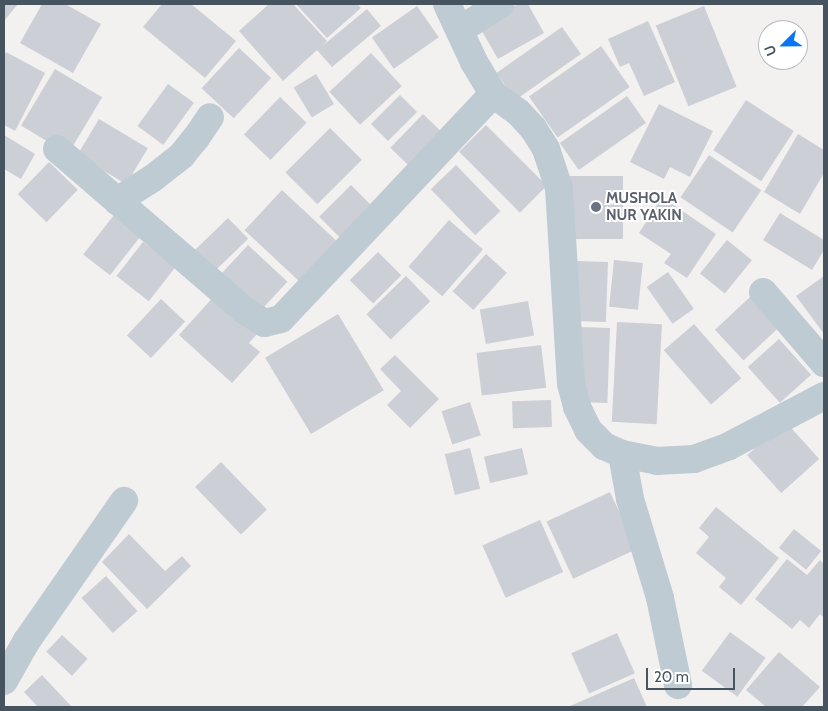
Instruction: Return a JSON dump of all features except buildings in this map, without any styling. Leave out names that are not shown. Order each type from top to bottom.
[{"type":"street","points":[[447,4],[474,62],[493,94],[518,112],[533,128],[546,148],[558,188],[571,384],[588,430],[604,446],[622,454],[657,461],[694,459],[729,446],[824,396]]},
{"type":"street","points":[[460,30],[500,4]]},
{"type":"street","points":[[57,149],[244,310],[264,323],[281,319],[493,94]]},
{"type":"street","points":[[117,201],[153,178],[182,155],[210,116]]},
{"type":"street","points":[[763,292],[824,363]]},
{"type":"street","points":[[622,454],[630,499],[660,598],[678,685]]},
{"type":"street","points":[[4,681],[26,642],[124,501]]},
{"type":"place","name":"MUSHOLA NUR YAKIN","points":[[596,207]]}]
